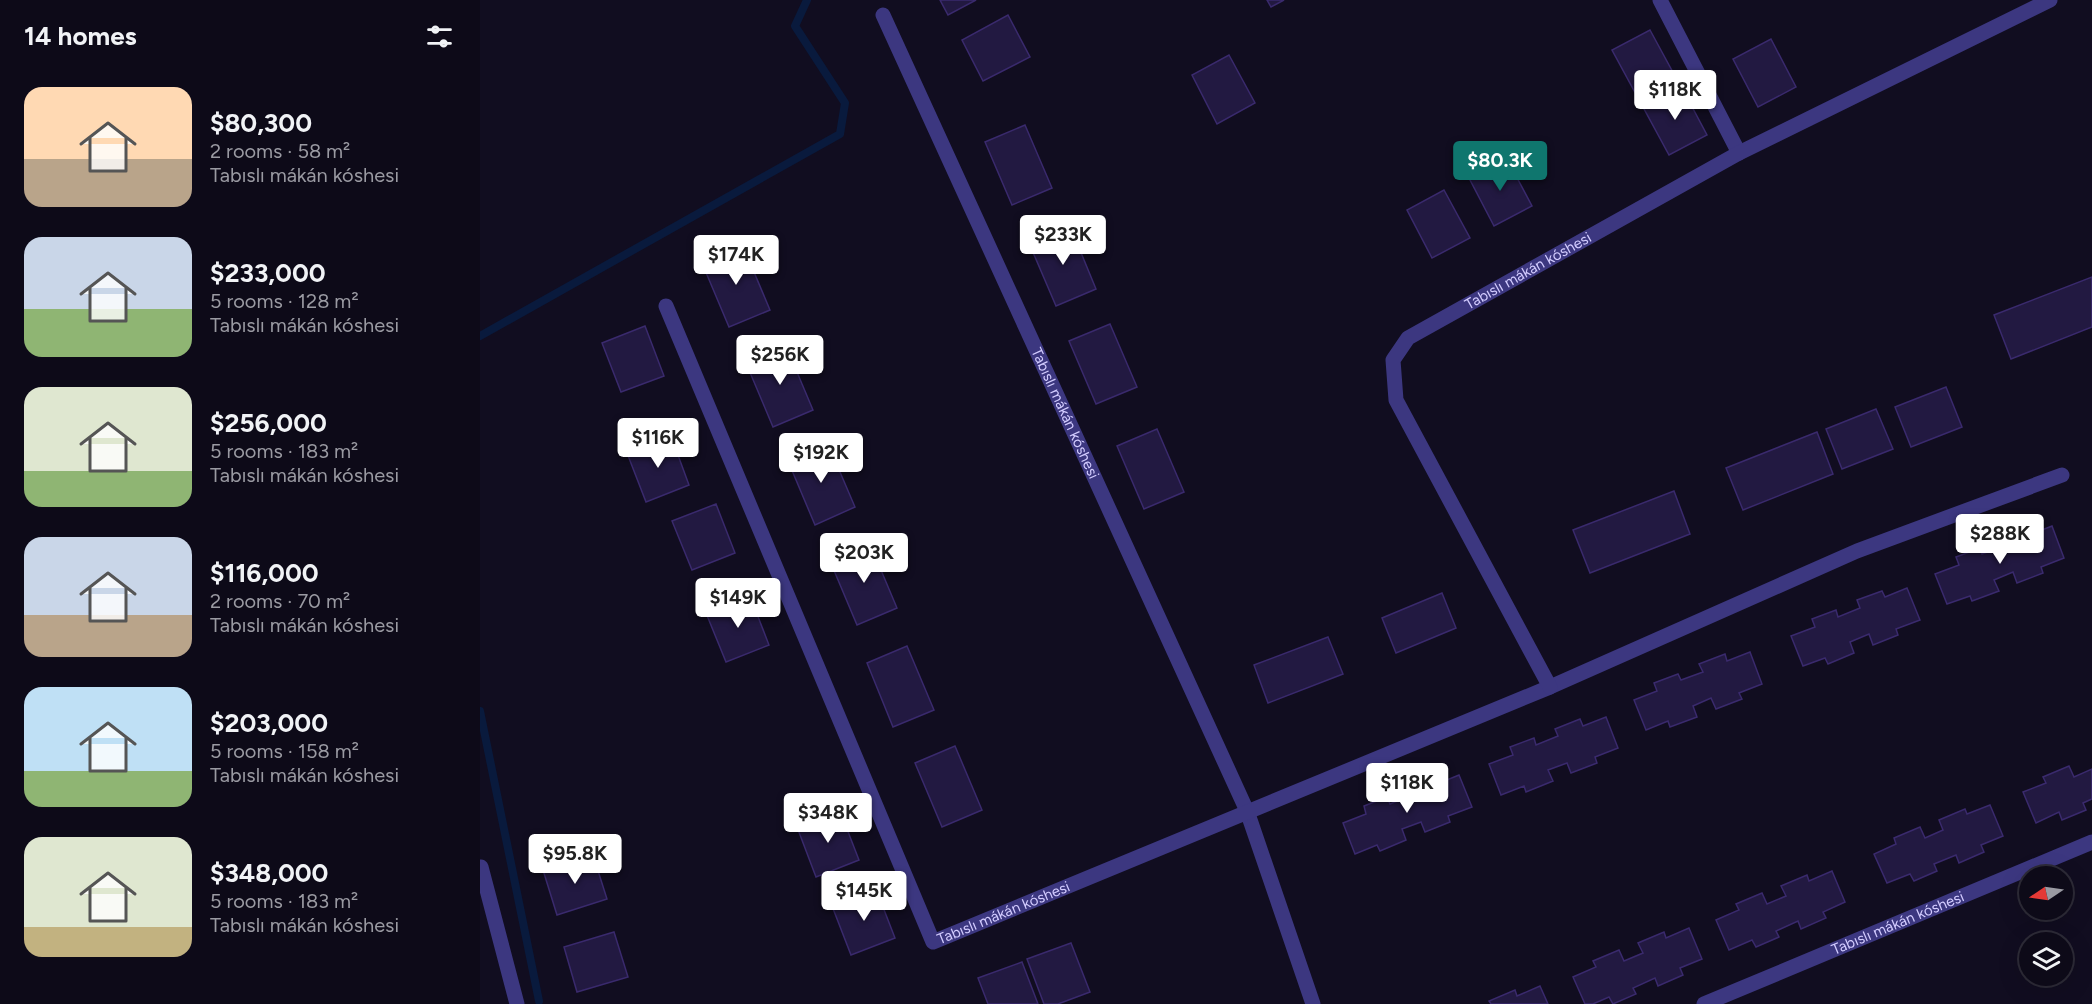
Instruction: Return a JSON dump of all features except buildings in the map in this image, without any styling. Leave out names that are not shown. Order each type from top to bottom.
[{"type":"street","points":[[1660,0],[1739,153]]},
{"type":"street","name":"Tabıslı mákán kóshesi","points":[[1550,687],[1396,400],[1393,360],[1408,338],[1739,153],[2050,0]]},
{"type":"street","name":"Tabıslı mákán kóshesi","points":[[883,15],[1247,811],[1313,1004]]},
{"type":"street","name":"Tabıslı mákán kóshesi","points":[[666,306],[933,942],[1550,687],[1857,550],[2062,475]]},
{"type":"street","name":"Tabıslı mákán kóshesi","points":[[1704,1004],[2092,842]]},
{"type":"street","points":[[482,867],[517,1004]]},
{"type":"waterway","points":[[480,336],[840,134],[845,103],[795,26],[807,0]]},
{"type":"waterway","points":[[480,711],[539,1001]]}]
